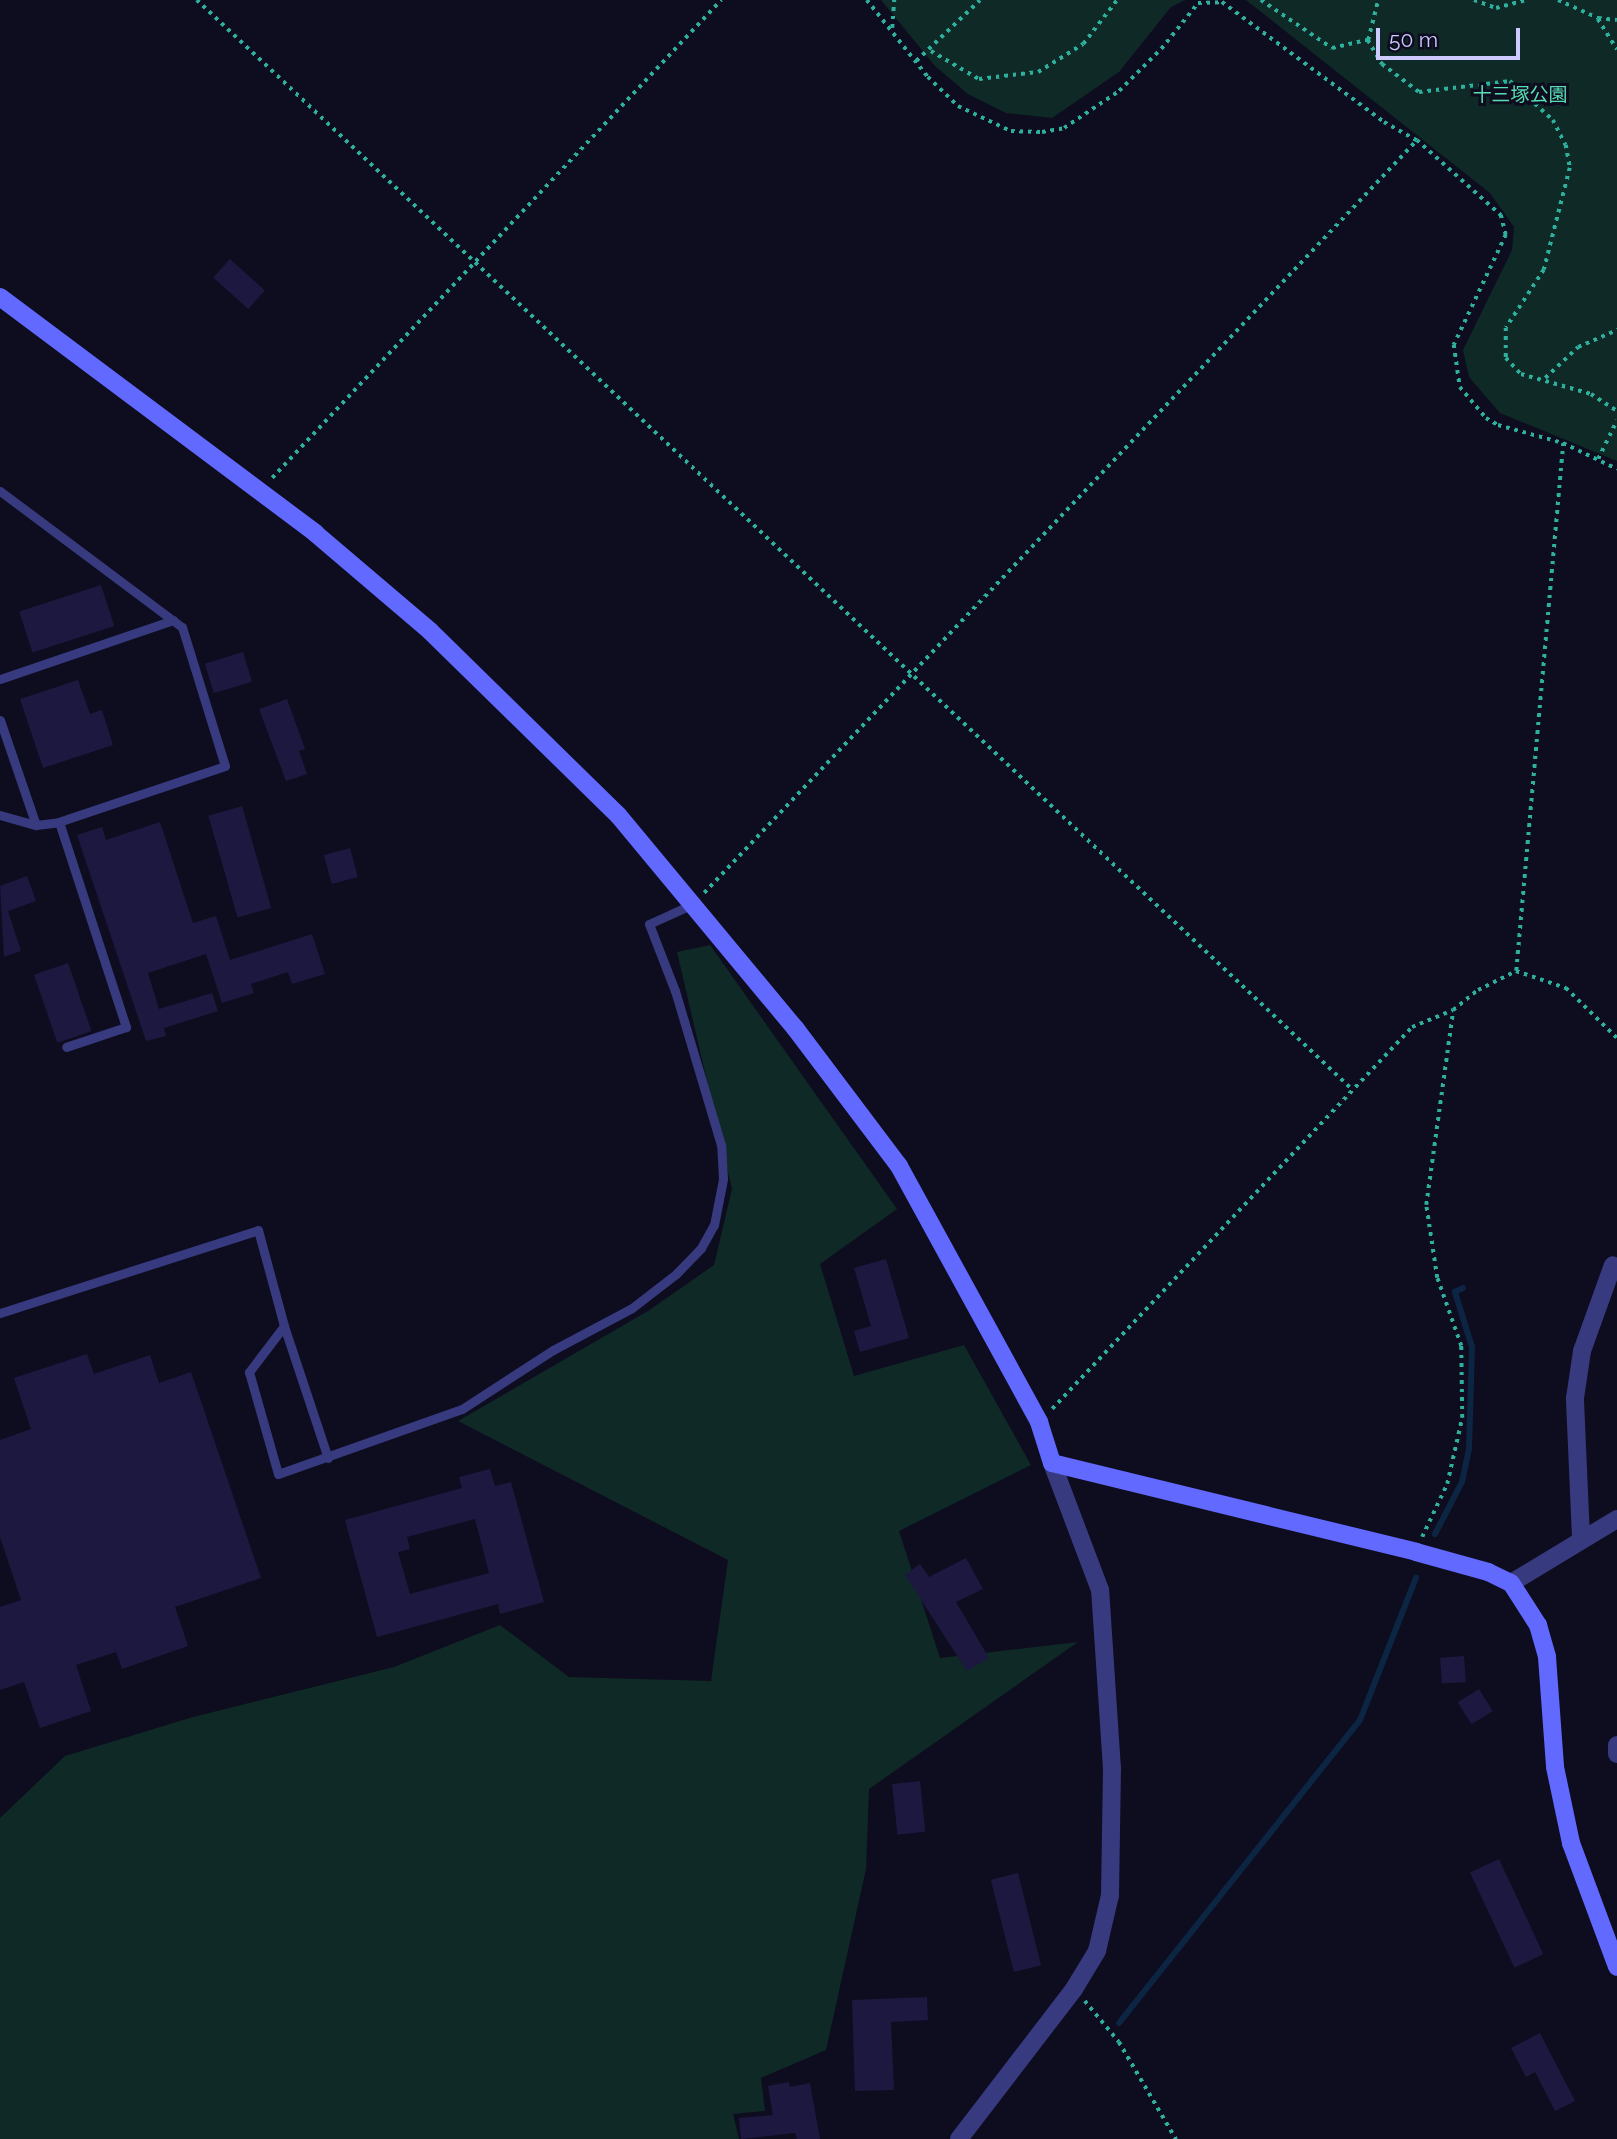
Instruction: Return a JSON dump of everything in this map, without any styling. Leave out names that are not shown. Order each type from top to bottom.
[{"type":"street","points":[[0,297],[261,492],[430,631],[618,815],[695,903],[899,1166],[1039,1422],[1100,1590],[1112,1769],[1110,1895],[1097,1951],[1074,1989],[959,2139]]},
{"type":"street","points":[[1581,1538],[1575,1398],[1582,1351],[1614,1265]]},
{"type":"street","points":[[1052,1463],[1416,1552],[1488,1572],[1511,1583],[1538,1625],[1547,1657],[1555,1767],[1571,1843],[1594,1915],[1617,1966]]},
{"type":"street","points":[[1511,1583],[1581,1538],[1617,1519]]},
{"type":"street","points":[[1617,1745],[1617,1754]]},
{"type":"lane","points":[[0,491],[182,626],[225,766],[59,822],[36,825],[0,815]]},
{"type":"lane","points":[[0,679],[173,620]]},
{"type":"lane","points":[[0,720],[36,825]]},
{"type":"lane","points":[[59,822],[126,1027],[66,1048]]},
{"type":"lane","points":[[284,1326],[249,1372],[278,1474],[462,1409],[553,1350],[632,1308],[701,1248],[714,1225],[723,1179],[721,1145],[675,991],[649,924],[695,903]]},
{"type":"lane","points":[[0,1313],[258,1230],[284,1326],[328,1458]]},
{"type":"path","points":[[197,0],[473,263],[915,674],[1353,1090]]},
{"type":"path","points":[[261,492],[307,436],[721,0]]},
{"type":"path","points":[[867,0],[915,62],[958,106],[981,120],[1012,131],[1064,128],[1119,91],[1161,50],[1198,3],[1222,2],[1384,122],[1417,140],[1500,215],[1507,227],[1454,345],[1460,387],[1486,418],[1498,425],[1563,443],[1617,469]]},
{"type":"path","points":[[892,30],[894,0]]},
{"type":"path","points":[[915,62],[931,51],[980,0]]},
{"type":"path","points":[[931,51],[979,79],[1038,72],[1083,44],[1117,0]]},
{"type":"path","points":[[1261,0],[1332,48],[1368,40]]},
{"type":"path","points":[[1378,0],[1368,40],[1382,64],[1419,92],[1510,81],[1553,120],[1566,145],[1570,168],[1554,243],[1545,270],[1506,328],[1503,344],[1511,367],[1591,394],[1617,411]]},
{"type":"path","points":[[1474,0],[1496,8],[1525,0]]},
{"type":"path","points":[[1558,0],[1598,18],[1617,20]]},
{"type":"path","points":[[1598,18],[1617,50]]},
{"type":"path","points":[[695,903],[915,674],[1417,140]]},
{"type":"path","points":[[1545,379],[1578,347],[1617,330]]},
{"type":"path","points":[[1598,460],[1617,420]]},
{"type":"path","points":[[1516,971],[1563,443]]},
{"type":"path","points":[[1039,1422],[1412,1027],[1453,1010],[1478,990],[1516,971],[1566,988],[1584,1001],[1617,1038]]},
{"type":"path","points":[[1416,1552],[1447,1484],[1462,1418],[1461,1346],[1437,1278],[1426,1205],[1453,1010]]},
{"type":"path","points":[[1074,1989],[1119,2042],[1176,2139]]},
{"type":"green space","points":[[881,0],[1185,0],[1171,7],[1119,72],[1052,118],[1006,113],[968,94],[935,66]]},
{"type":"green space","name":"十三塚公園","points":[[1246,0],[1617,0],[1617,461],[1500,413],[1469,377],[1463,350],[1512,250],[1514,227],[1490,193]]},
{"type":"green space","points":[[710,945],[897,1209],[820,1264],[854,1376],[964,1345],[1031,1465],[899,1531],[940,1658],[1078,1642],[869,1789],[866,1869],[826,2050],[761,2078],[765,2111],[733,2114],[739,2139],[0,2139],[0,1818],[65,1756],[193,1717],[394,1667],[500,1625],[569,1677],[711,1681],[728,1560],[458,1421],[648,1311],[714,1265],[732,1189],[677,952]]},
{"type":"building","points":[[230,259],[265,290],[248,309],[213,278]]},
{"type":"building","points":[[101,585],[114,626],[32,652],[19,612]]},
{"type":"building","points":[[243,652],[252,682],[214,693],[205,664]]},
{"type":"building","points":[[78,680],[90,714],[102,710],[113,745],[43,768],[20,699]]},
{"type":"building","points":[[287,699],[305,749],[299,751],[307,774],[286,781],[259,709]]},
{"type":"building","points":[[242,806],[271,908],[238,918],[208,816]]},
{"type":"building","points":[[160,822],[193,923],[216,916],[230,960],[312,934],[325,974],[292,984],[288,972],[251,984],[254,993],[222,1003],[206,954],[148,973],[159,1009],[212,993],[218,1011],[164,1028],[166,1036],[146,1041],[77,835],[102,827],[106,840]]},
{"type":"building","points":[[350,848],[358,877],[332,884],[324,855]]},
{"type":"building","points":[[27,876],[36,901],[8,911],[21,951],[4,957],[0,886]]},
{"type":"building","points":[[68,963],[91,1031],[57,1043],[34,975]]},
{"type":"building","points":[[886,1259],[909,1338],[860,1352],[854,1331],[871,1326],[854,1268]]},
{"type":"building","points":[[87,1354],[94,1374],[150,1355],[159,1383],[191,1372],[261,1578],[175,1607],[188,1646],[122,1669],[116,1652],[76,1665],[91,1711],[40,1728],[24,1682],[0,1690],[0,1607],[21,1600],[0,1537],[0,1440],[31,1429],[14,1378]]},
{"type":"building","points":[[490,1469],[495,1486],[511,1482],[544,1602],[500,1614],[498,1604],[377,1637],[345,1520],[462,1488],[459,1477]],"holes":[[[475,1519],[489,1573],[410,1594],[398,1552],[410,1549],[407,1537]]]},
{"type":"building","points":[[966,1558],[983,1589],[956,1602],[989,1658],[967,1671],[905,1575],[920,1564],[929,1577]]},
{"type":"building","points":[[1464,1656],[1466,1682],[1442,1684],[1440,1658]]},
{"type":"building","points":[[1479,1689],[1493,1711],[1472,1724],[1458,1702]]},
{"type":"building","points":[[920,1781],[925,1832],[897,1835],[892,1784]]},
{"type":"building","points":[[1499,1859],[1543,1954],[1514,1968],[1470,1873]]},
{"type":"building","points":[[1018,1873],[1041,1965],[1014,1972],[991,1880]]},
{"type":"building","points":[[927,1997],[928,2020],[891,2022],[894,2090],[855,2091],[852,2000]]},
{"type":"building","points":[[1540,2033],[1575,2101],[1555,2111],[1535,2072],[1526,2077],[1511,2048]]},
{"type":"building","points":[[789,2082],[790,2087],[810,2083],[820,2139],[797,2139],[795,2133],[741,2139],[739,2118],[773,2115],[768,2086]]},
{"type":"waterway","points":[[1435,1534],[1462,1482],[1469,1449],[1472,1347],[1455,1292],[1463,1288]]},
{"type":"waterway","points":[[1119,2023],[1360,1720],[1416,1578]]}]
